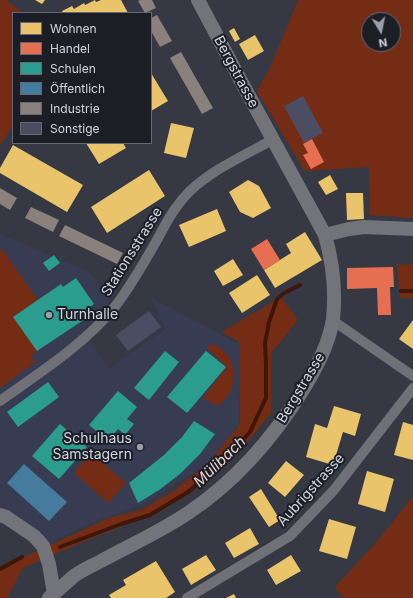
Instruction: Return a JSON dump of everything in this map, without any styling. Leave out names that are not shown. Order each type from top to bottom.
[{"type":"main road","name":"Bergstrasse","points":[[52,596],[75,576],[188,513],[228,482],[264,444],[296,402],[325,348],[332,320],[334,272],[326,235],[245,89],[198,0]]},
{"type":"main road","points":[[326,235],[364,227],[413,229]]},
{"type":"main road","points":[[0,515],[6,517],[34,536],[43,546],[49,564],[52,596]]},
{"type":"street","name":"Stationsstrasse","points":[[0,401],[61,357],[96,328],[114,308],[132,282],[169,217],[188,193],[211,174],[274,139]]},
{"type":"street","points":[[332,320],[413,376]]},
{"type":"street","name":"Aubrigstrasse","points":[[187,598],[290,536],[334,490],[413,388]]},
{"type":"shaded area","points":[[0,0],[6,0],[22,12],[12,12],[12,127],[0,145]]},
{"type":"shaded area","points":[[298,0],[413,0],[413,218],[370,215],[369,167],[305,171],[257,91],[270,68]]},
{"type":"shaded area","points":[[0,234],[91,273],[111,301],[83,330],[109,368],[166,329],[150,297],[239,344],[239,423],[214,460],[143,504],[99,520],[47,543],[40,534],[0,507]]},
{"type":"shaded area","points":[[2,249],[38,300],[13,317],[37,351],[31,356],[35,362],[0,388],[0,250]]},
{"type":"shaded area","points":[[395,264],[413,265],[413,298],[400,298],[397,265]]},
{"type":"shaded area","points":[[281,297],[298,320],[271,353],[271,413],[243,447],[208,479],[153,514],[23,568],[7,598],[0,598],[0,568],[109,518],[141,510],[172,492],[207,464],[240,424],[239,342],[222,332]]},
{"type":"shaded area","points":[[209,344],[217,346],[228,356],[234,371],[234,379],[229,394],[218,406],[203,398],[227,367],[208,349]]},
{"type":"shaded area","points":[[91,453],[126,483],[108,503],[74,473]]},
{"type":"shaded area","points":[[413,496],[413,598],[343,598],[335,587],[380,538]]},
{"type":"building: Wohnen","points":[[35,0],[45,0],[42,4]]},
{"type":"building: Wohnen","points":[[95,0],[96,2],[101,0],[121,0],[127,12],[62,11],[72,6],[74,9],[84,3],[85,5]]},
{"type":"building: Wohnen","points":[[234,28],[240,39],[235,42],[229,31]]},
{"type":"building: Wohnen","points":[[255,35],[264,51],[248,60],[239,44]]},
{"type":"building: Wohnen","points":[[152,75],[168,101],[152,110]]},
{"type":"building: Wohnen","points":[[171,123],[194,128],[186,158],[164,153]]},
{"type":"building: Wohnen","points":[[87,144],[124,144],[126,148],[99,164]]},
{"type":"building: Wohnen","points":[[13,145],[83,185],[67,212],[0,173],[0,168]]},
{"type":"building: Wohnen","points":[[149,170],[165,196],[107,233],[91,207]]},
{"type":"building: Wohnen","points":[[330,175],[338,189],[326,195],[318,182]]},
{"type":"building: Wohnen","points":[[248,180],[259,186],[271,208],[253,218],[240,212],[229,192]]},
{"type":"building: Wohnen","points":[[346,193],[363,193],[364,219],[347,220]]},
{"type":"building: Wohnen","points":[[217,209],[226,231],[189,247],[179,225]]},
{"type":"building: Wohnen","points":[[305,232],[322,260],[275,288],[264,270],[291,253],[286,244]]},
{"type":"building: Wohnen","points":[[233,259],[243,275],[223,286],[214,271]]},
{"type":"building: Wohnen","points":[[257,275],[270,295],[242,313],[229,293]]},
{"type":"building: Wohnen","points":[[413,320],[413,349],[399,339]]},
{"type":"building: Wohnen","points":[[334,406],[361,414],[355,436],[343,432],[333,465],[306,457],[315,424],[327,428]]},
{"type":"building: Wohnen","points":[[403,422],[413,425],[413,460],[394,455]]},
{"type":"building: Wohnen","points":[[286,461],[304,475],[285,497],[268,483]]},
{"type":"building: Wohnen","points":[[367,471],[394,479],[385,512],[358,504]]},
{"type":"building: Wohnen","points":[[261,489],[280,520],[269,527],[249,497]]},
{"type":"building: Wohnen","points":[[329,519],[356,527],[347,559],[319,551]]},
{"type":"building: Wohnen","points":[[250,528],[259,544],[234,558],[225,543]]},
{"type":"building: Wohnen","points":[[206,555],[216,570],[191,585],[182,569]]},
{"type":"building: Wohnen","points":[[291,555],[301,571],[276,585],[267,570]]},
{"type":"building: Wohnen","points":[[156,561],[175,592],[166,598],[111,598],[109,595],[126,585],[123,580]]},
{"type":"building: Wohnen","points":[[234,594],[236,598],[226,598]]},
{"type":"building: Handel","points":[[312,139],[324,162],[311,169],[303,155],[308,153],[303,144]]},
{"type":"building: Handel","points":[[267,239],[280,260],[264,270],[251,249]]},
{"type":"building: Handel","points":[[393,267],[394,287],[390,287],[391,315],[378,315],[377,288],[347,289],[347,268]]},
{"type":"building: Schulen","points":[[54,255],[60,263],[49,271],[43,263]]},
{"type":"building: Schulen","name":"Turnhalle","points":[[76,278],[94,304],[81,314],[85,319],[37,351],[13,317],[61,284],[63,287]]},
{"type":"building: Schulen","points":[[165,351],[179,362],[149,400],[134,388]]},
{"type":"building: Schulen","points":[[206,351],[226,367],[187,413],[167,397]]},
{"type":"building: Schulen","points":[[48,382],[59,397],[18,427],[7,412]]},
{"type":"building: Schulen","points":[[118,391],[137,407],[127,419],[134,424],[125,435],[118,429],[108,441],[89,425]]},
{"type":"building: Schulen","points":[[194,421],[215,434],[200,454],[180,474],[159,490],[138,503],[129,483],[164,455],[182,437]]},
{"type":"building: Schulen","points":[[60,424],[87,447],[59,479],[32,456]]},
{"type":"building: Öffentlich","points":[[24,464],[67,502],[49,521],[7,483]]},
{"type":"building: Industrie","points":[[152,0],[156,8],[144,12],[138,1]]},
{"type":"building: Industrie","points":[[157,15],[172,41],[160,47],[152,33],[152,18]]},
{"type":"building: Industrie","points":[[181,52],[213,108],[202,114],[170,58]]},
{"type":"building: Industrie","points":[[0,188],[17,198],[10,210],[0,204]]},
{"type":"building: Industrie","points":[[31,207],[59,220],[53,232],[25,218]]},
{"type":"building: Industrie","points":[[65,225],[123,253],[117,264],[59,236]]},
{"type":"building: Sonstige","points":[[303,96],[323,133],[304,143],[284,106]]},
{"type":"building: Sonstige","points":[[149,311],[161,327],[128,351],[116,335]]},
{"type":"waterway","name":"Mülibach","points":[[60,547],[121,524],[150,515],[188,492],[223,462],[250,432],[266,398],[265,343],[269,322],[277,299],[284,293],[300,285]]},
{"type":"waterway","name":"Mülibach","points":[[401,291],[413,291]]},
{"type":"waterway","name":"Mülibach","points":[[0,569],[22,557]]},
{"type":"place","name":"Turnhalle","points":[[49,315]]},
{"type":"place","name":"Schulhaus Samstagern","points":[[140,447]]}]
